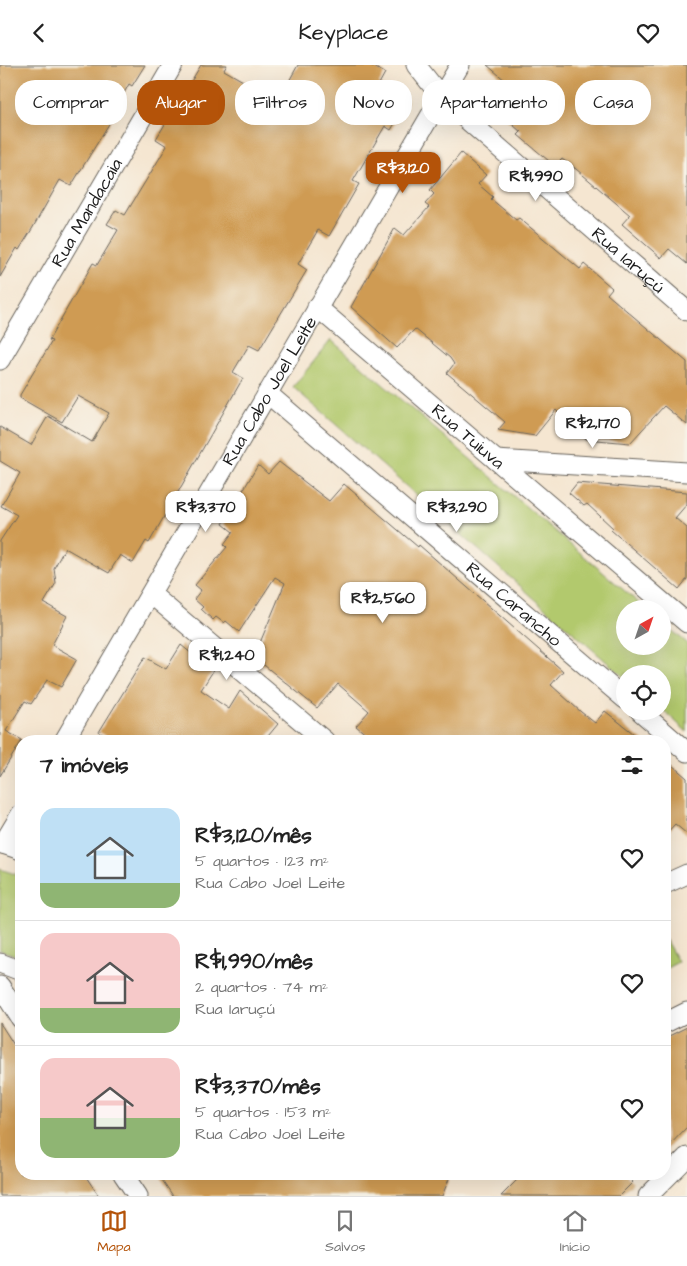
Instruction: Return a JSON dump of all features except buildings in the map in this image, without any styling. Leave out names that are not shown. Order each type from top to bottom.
[{"type":"street","name":"Rua Mandacaia","points":[[0,360],[173,65]]},
{"type":"street","name":"Rua Iaruçú","points":[[416,65],[428,80]]},
{"type":"street","name":"Rua Cabo Joel Leite","points":[[452,80],[460,65]]},
{"type":"street","name":"Rua Cabo Joel Leite","points":[[68,735],[317,307],[426,125]]},
{"type":"street","name":"Rua Iaruçú","points":[[473,125],[687,311]]},
{"type":"street","name":"Rua Tuiuva","points":[[317,307],[687,623]]},
{"type":"street","name":"Rua Carancho","points":[[267,393],[616,691]]},
{"type":"street","points":[[496,460],[687,472]]},
{"type":"street","points":[[151,594],[318,735]]},
{"type":"street","points":[[650,720],[668,735]]},
{"type":"street","points":[[671,738],[687,752]]},
{"type":"street","points":[[15,823],[2,844],[15,848]]},
{"type":"street","points":[[671,881],[687,874]]},
{"type":"street","points":[[0,963],[15,969]]},
{"type":"street","points":[[0,987],[15,1010]]},
{"type":"street","points":[[671,1020],[687,1012]]},
{"type":"street","points":[[671,1173],[687,1157]]},
{"type":"street","points":[[127,1180],[138,1196]]},
{"type":"street","points":[[648,1196],[664,1180]]},
{"type":"green space","points":[[331,340],[635,600],[616,600],[616,655],[671,655],[671,630],[687,643],[687,732],[671,717],[671,665],[616,665],[616,670],[293,387]]},
{"type":"green space","points":[[0,869],[15,874],[15,955],[0,950]]},
{"type":"green space","points":[[671,950],[678,962],[671,966]]}]
